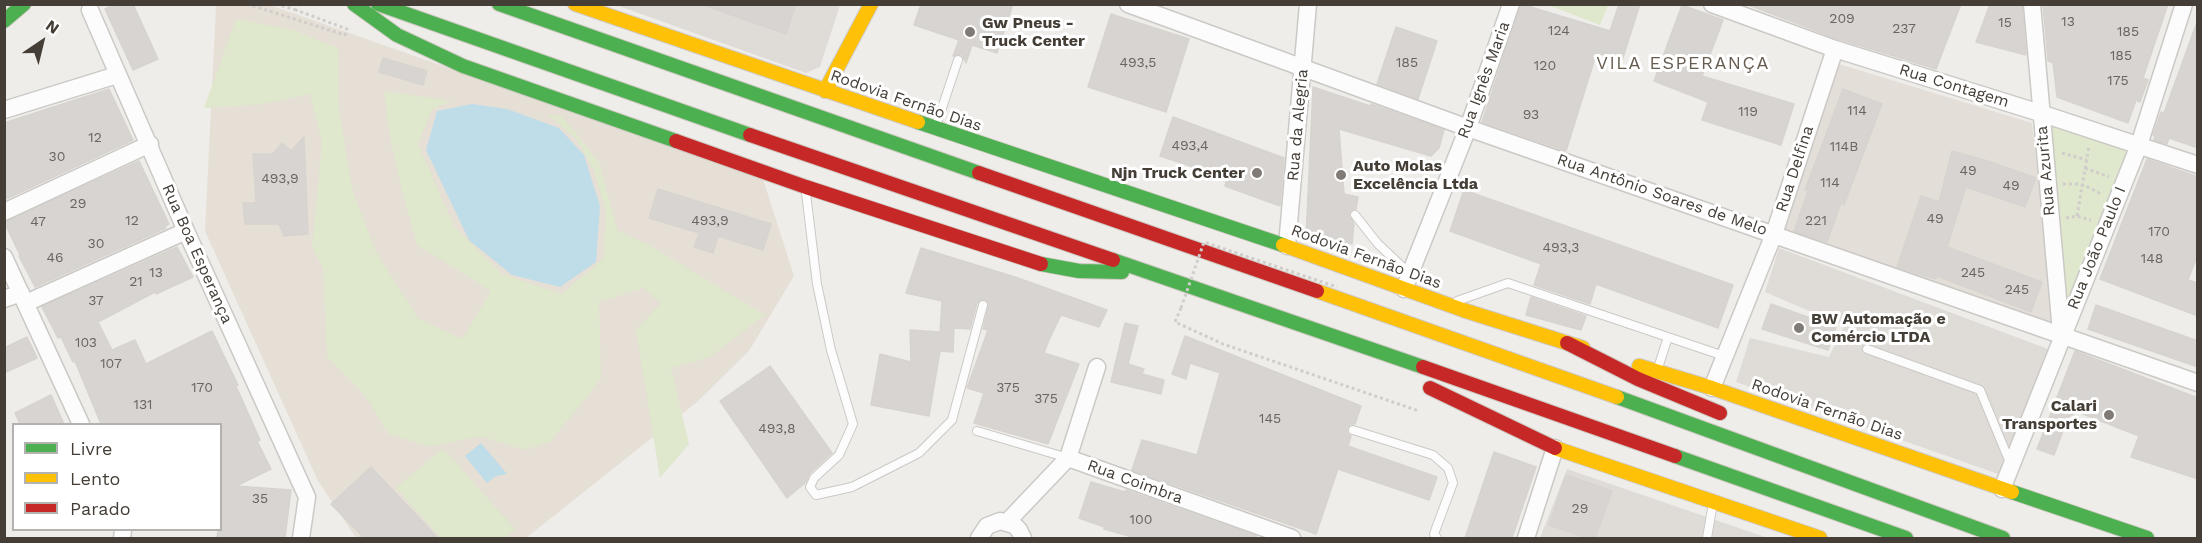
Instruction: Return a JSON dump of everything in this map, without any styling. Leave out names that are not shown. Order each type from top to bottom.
[{"type":"main road","points":[[4,21],[24,4]]},
{"type":"main road","points":[[354,4],[398,35],[463,66],[806,187],[1031,262],[1079,271],[1150,272]]},
{"type":"main road","points":[[378,4],[919,194],[1286,318],[1906,538]]},
{"type":"main road","points":[[499,4],[2009,536]]},
{"type":"main road","name":"Rodovia Fernão Dias","points":[[575,4],[825,91],[1287,246],[1407,281],[1448,304],[1712,388],[2147,538]]},
{"type":"main road","points":[[825,91],[871,4]]},
{"type":"main road","points":[[1286,318],[1555,448],[1820,538]]},
{"type":"main road","points":[[1567,343],[1638,379],[1731,418]]},
{"type":"main road","points":[[1892,483],[2001,526],[2009,536]]},
{"type":"street","name":"Rua Antônio Soares de Melo","points":[[1128,4],[1303,70],[2198,383]]},
{"type":"street","name":"Rua da Alegria","points":[[1287,246],[1308,4]]},
{"type":"street","name":"Rua Ignês Maria","points":[[1407,281],[1468,128],[1511,4]]},
{"type":"street","name":"Rua Contagem","points":[[1712,4],[1834,49],[2198,165]]},
{"type":"street","name":"Rua Azurita","points":[[2032,4],[2061,336]]},
{"type":"street","name":"Rua João Paulo I","points":[[2002,489],[2139,145],[2184,4]]},
{"type":"street","name":"Rua Boa Esperança","points":[[90,10],[186,231],[307,497],[301,538]]},
{"type":"street","name":"Rua Delfina","points":[[1712,388],[1774,234],[1834,49]]},
{"type":"street","points":[[4,110],[117,75]]},
{"type":"street","points":[[4,212],[150,144]]},
{"type":"street","points":[[4,299],[23,298],[186,231]]},
{"type":"street","points":[[4,257],[81,423]]},
{"type":"street","points":[[1007,522],[1068,458],[1097,367]]},
{"type":"street","points":[[1526,538],[1555,448]]},
{"type":"street","name":"Rua Coimbra","points":[[1068,458],[1292,538]]},
{"type":"street","points":[[980,538],[982,531],[993,523],[1007,522],[1019,530],[1023,538]]},
{"type":"lane","points":[[935,128],[957,60]]},
{"type":"lane","points":[[806,187],[817,284],[831,350],[853,423],[839,455],[814,478],[810,487],[816,495],[852,487],[919,453],[952,420],[983,305]]},
{"type":"lane","points":[[1355,215],[1407,281]]},
{"type":"lane","points":[[1448,304],[1508,283],[1724,356]]},
{"type":"lane","points":[[1657,371],[1668,337]]},
{"type":"lane","points":[[1867,349],[1980,390],[2012,465]]},
{"type":"lane","points":[[1353,430],[1433,456],[1448,468],[1453,483],[1434,534],[1437,538]]},
{"type":"lane","name":"Rua Coimbra","points":[[977,431],[1068,458]]},
{"type":"lane","points":[[1707,538],[1713,502]]},
{"type":"path","points":[[247,4],[345,35],[347,29],[276,4]]},
{"type":"path","points":[[296,10],[299,4]]},
{"type":"path","points":[[2077,216],[2090,142],[2097,144]]},
{"type":"path","points":[[2054,151],[2087,160]]},
{"type":"path","points":[[2085,168],[2112,178]]},
{"type":"path","points":[[2057,187],[2064,184],[2082,185],[2099,192],[2104,198],[2108,188]]},
{"type":"path","points":[[2060,220],[2077,216],[2085,217],[2094,224],[2097,215]]},
{"type":"path","points":[[1337,287],[1204,242],[1175,322],[1223,344],[1421,411]]},
{"type":"shaded area","points":[[216,5],[270,5],[763,179],[794,276],[749,351],[697,402],[526,538],[356,538],[318,481],[205,231]]},
{"type":"shaded area","points":[[616,5],[840,5],[820,67],[806,73]]},
{"type":"shaded area","points":[[1839,64],[2032,123],[2055,327],[1781,228]]},
{"type":"shaded area","points":[[1779,248],[2048,349],[2001,475],[1736,382],[1750,338],[1829,357],[1844,326],[1765,292]]},
{"type":"shaded area","points":[[1567,469],[1768,538],[1540,538]]},
{"type":"green space","points":[[1548,5],[1608,5],[1600,25]]},
{"type":"green space","points":[[236,19],[296,31],[338,48],[339,108],[352,188],[375,250],[418,318],[462,339],[491,291],[417,245],[389,133],[384,91],[451,101],[432,109],[418,144],[454,226],[502,274],[561,294],[603,259],[606,211],[593,169],[576,138],[547,114],[562,116],[599,162],[618,231],[648,244],[765,315],[710,357],[671,368],[689,444],[660,478],[636,330],[661,303],[643,288],[599,302],[601,379],[551,441],[525,450],[480,436],[430,447],[388,434],[366,397],[327,357],[323,269],[312,247],[322,143],[310,94],[257,105],[204,108]]},
{"type":"green space","points":[[2045,117],[2129,149],[2065,316]]},
{"type":"green space","points":[[443,448],[515,529],[504,538],[441,538],[396,488]]},
{"type":"water","points":[[472,104],[507,109],[559,128],[584,155],[600,206],[596,262],[560,287],[512,275],[469,240],[426,150],[437,111]]},
{"type":"water","points":[[481,443],[507,474],[496,476],[487,483],[465,456]]},
{"type":"building","points":[[116,4],[133,4],[158,59],[133,70],[105,9]]},
{"type":"building","points":[[707,4],[796,4],[786,34],[706,6]]},
{"type":"building","name":"Gw Pneus - Truck Center","points":[[921,4],[1013,4],[997,53],[972,45],[966,63],[961,54],[953,56],[959,40],[914,25]]},
{"type":"building","points":[[1521,4],[1610,31],[1619,4],[1640,4],[1622,61],[1600,54],[1599,59],[1595,58],[1566,151],[1482,122]]},
{"type":"building","points":[[1746,4],[1961,4],[1936,69],[1838,39]]},
{"type":"building","points":[[1990,4],[2022,4],[2026,55],[1976,42]]},
{"type":"building","points":[[2043,4],[2168,4],[2143,78],[2148,80],[2140,102],[2136,100],[2128,123],[2057,97],[2053,63],[2048,61]]},
{"type":"building","points":[[1682,5],[1723,20],[1702,76],[1794,104],[1781,145],[1702,120],[1708,102],[1654,81]]},
{"type":"building","points":[[1111,14],[1189,39],[1166,112],[1088,87]]},
{"type":"building","points":[[2196,25],[2198,25],[2198,148],[2169,138],[2167,144],[2154,140],[2153,135],[2161,112],[2164,113]]},
{"type":"building","points":[[1396,27],[1437,41],[1418,99],[1377,84]]},
{"type":"building","points":[[383,58],[427,71],[423,85],[379,72]]},
{"type":"building","points":[[1313,87],[1370,106],[1371,104],[1444,130],[1439,148],[1431,156],[1339,129],[1344,194],[1358,197],[1356,209],[1349,213],[1354,224],[1352,244],[1328,239],[1327,245],[1306,238]]},
{"type":"building","points":[[109,89],[133,140],[4,200],[4,123]]},
{"type":"building","points":[[1843,89],[1882,104],[1844,205],[1841,203],[1827,242],[1794,231],[1808,191],[1805,190]]},
{"type":"building","points":[[1173,117],[1284,158],[1280,206],[1225,186],[1227,178],[1160,156]]},
{"type":"building","points":[[304,137],[308,234],[284,236],[279,224],[245,224],[243,203],[256,203],[253,154],[273,154],[282,143],[291,151]]},
{"type":"building","points":[[1952,151],[2036,178],[2025,207],[1966,187],[1947,247],[2042,282],[2031,312],[1937,276],[1936,279],[1897,267],[1921,196],[1939,202]]},
{"type":"building","points":[[2147,159],[2198,177],[2198,254],[2188,280],[2198,283],[2198,316],[2100,279]]},
{"type":"building","points":[[139,161],[169,224],[165,226],[166,228],[35,287],[4,222]]},
{"type":"building","points":[[658,189],[771,224],[763,250],[718,236],[713,253],[694,247],[699,233],[649,218]]},
{"type":"building","points":[[1464,190],[1733,285],[1718,328],[1596,284],[1590,304],[1534,285],[1541,264],[1450,231]]},
{"type":"building","points":[[177,247],[193,277],[156,294],[155,292],[98,322],[112,350],[135,340],[146,364],[212,331],[238,385],[236,386],[260,440],[257,441],[271,469],[236,486],[291,490],[285,538],[217,538],[218,531],[222,531],[222,423],[101,423],[75,361],[73,362],[61,337],[58,338],[42,307]]},
{"type":"building","points":[[921,248],[1018,278],[1107,310],[1099,327],[1061,315],[1049,340],[1044,353],[1079,364],[1048,444],[974,423],[984,393],[967,388],[988,330],[983,329],[989,304],[984,299],[977,303],[970,329],[954,328],[953,352],[940,351],[929,416],[871,405],[880,354],[911,362],[910,330],[940,332],[942,301],[906,293]]},
{"type":"building","points":[[1531,297],[1586,316],[1581,330],[1526,315]]},
{"type":"building","name":"BW Automação e Comércio LTDA","points":[[1771,304],[1836,327],[1828,350],[1762,329]]},
{"type":"building","points":[[2096,305],[2198,341],[2198,367],[2088,329]]},
{"type":"building","points":[[1125,323],[1138,326],[1128,364],[1144,369],[1142,374],[1164,380],[1161,394],[1111,382]]},
{"type":"building","points":[[1185,336],[1361,406],[1355,424],[1347,428],[1351,436],[1348,446],[1437,477],[1429,500],[1338,469],[1316,534],[1132,470],[1142,440],[1197,455],[1220,373],[1190,363],[1186,379],[1172,374]]},
{"type":"building","points":[[27,337],[37,358],[4,373],[4,348]]},
{"type":"building","points":[[2075,351],[2198,398],[2198,479],[2131,457],[2139,436],[2078,412],[2068,417],[2054,455],[2037,449]]},
{"type":"building","points":[[770,366],[832,453],[810,473],[805,483],[787,498],[720,401]]},
{"type":"building","points":[[51,395],[64,423],[20,423],[15,413]]},
{"type":"building","points":[[1494,452],[1536,467],[1512,538],[1465,538]]},
{"type":"building","points":[[371,467],[438,538],[364,538],[331,504]]},
{"type":"building","points":[[1566,475],[1612,491],[1595,538],[1588,538],[1549,525]]},
{"type":"building","points":[[1091,482],[1125,492],[1126,490],[1256,536],[1256,538],[1136,538],[1104,529],[1104,527],[1079,518]]},
{"type":"traffic: fast","points":[[4,21],[24,4]]},
{"type":"traffic: fast","points":[[354,4],[397,35],[463,66],[676,141]]},
{"type":"traffic: fast","points":[[378,4],[750,135]]},
{"type":"traffic: fast","points":[[499,4],[979,173]]},
{"type":"traffic: fast","points":[[918,122],[1283,245]]},
{"type":"traffic: fast","points":[[1113,260],[1423,367]]},
{"type":"traffic: fast","points":[[1041,264],[1079,271],[1122,272]]},
{"type":"traffic: fast","points":[[1617,397],[2003,538]]},
{"type":"traffic: fast","points":[[1675,456],[1906,538]]},
{"type":"traffic: fast","points":[[2012,492],[2147,538]]},
{"type":"traffic: slow","points":[[575,4],[918,122]]},
{"type":"traffic: slow","points":[[825,91],[871,4]]},
{"type":"traffic: slow","points":[[1283,245],[1463,310],[1583,348]]},
{"type":"traffic: slow","points":[[1317,291],[1617,397]]},
{"type":"traffic: slow","points":[[1639,366],[1712,388],[2012,492]]},
{"type":"traffic: slow","points":[[1555,448],[1820,538]]},
{"type":"traffic: jam","points":[[750,135],[1113,260]]},
{"type":"traffic: jam","points":[[676,141],[806,187],[1041,264]]},
{"type":"traffic: jam","points":[[979,173],[1317,291]]},
{"type":"traffic: jam","points":[[1567,343],[1638,379],[1720,413]]},
{"type":"traffic: jam","points":[[1423,367],[1675,456]]},
{"type":"traffic: jam","points":[[1430,388],[1555,448]]},
{"type":"place","name":"Gw Pneus - Truck Center","points":[[970,32]]},
{"type":"place","name":"Njn Truck Center","points":[[1257,173]]},
{"type":"place","name":"Auto Molas Excelência Ltda","points":[[1341,175]]},
{"type":"place","name":"BW Automação e Comércio LTDA","points":[[1799,328]]},
{"type":"place","name":"Calari Transportes","points":[[2109,415]]},
{"type":"district","name":"VILA ESPERANÇA","points":[[1683,64]]}]
